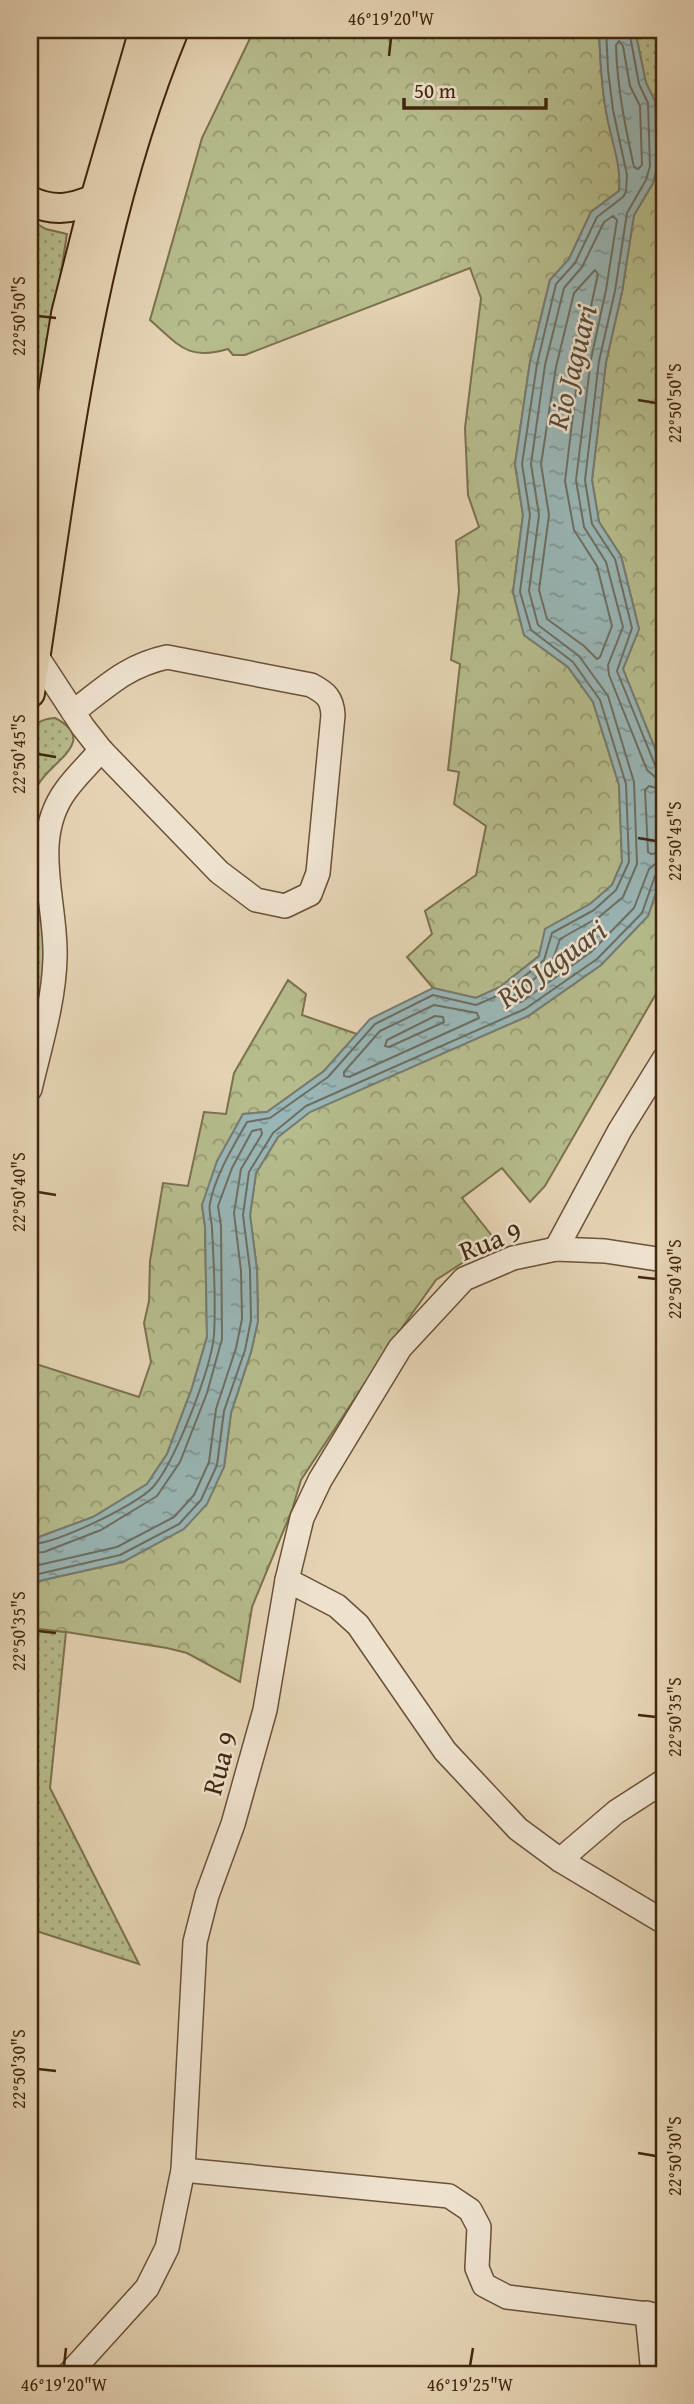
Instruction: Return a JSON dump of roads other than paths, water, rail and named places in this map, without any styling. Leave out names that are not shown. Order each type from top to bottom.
[{"type":"main road","points":[[30,692],[62,475],[105,248],[155,76],[174,30]]},
{"type":"main road","points":[[30,534],[66,314],[143,32]]},
{"type":"main road","points":[[30,201],[54,209],[72,209],[95,200]]},
{"type":"street","points":[[36,655],[74,712],[101,750],[219,872],[256,900],[285,906],[310,894],[318,873],[333,715],[332,701],[326,693],[311,685],[167,657],[144,662],[125,672],[74,712]]},
{"type":"street","points":[[30,1089],[53,987],[55,956],[46,845],[51,820],[65,792],[101,750]]},
{"type":"street","points":[[556,1249],[620,1130],[664,1059]]},
{"type":"street","name":"Rua 9","points":[[69,2374],[147,2288],[167,2248],[183,2170],[195,1942],[207,1895],[233,1824],[265,1710],[287,1580],[302,1518],[320,1480],[400,1348],[464,1279],[513,1258],[556,1249],[605,1251],[664,1260]]},
{"type":"street","points":[[287,1580],[337,1606],[358,1625],[445,1751],[518,1829],[560,1860],[664,1922]]},
{"type":"street","points":[[560,1860],[616,1812],[664,1781]]},
{"type":"street","points":[[183,2170],[449,2196],[470,2210],[479,2227],[477,2268],[484,2285],[507,2297],[655,2315],[653,2374]]},
{"type":"water","name":"Rio Jaguari","points":[[599,30],[635,30],[646,83],[655,101],[657,167],[653,183],[634,215],[622,292],[606,362],[592,480],[599,522],[621,556],[639,629],[623,669],[664,771],[664,869],[648,916],[601,965],[528,1016],[310,1112],[278,1137],[256,1173],[250,1215],[257,1270],[258,1321],[231,1413],[224,1467],[207,1504],[184,1529],[123,1562],[30,1583],[30,1537],[39,1537],[93,1517],[147,1484],[167,1454],[192,1388],[207,1337],[205,1226],[202,1205],[217,1161],[243,1114],[267,1112],[324,1071],[370,1019],[433,988],[476,998],[500,987],[539,956],[545,929],[590,904],[612,885],[622,862],[619,785],[593,702],[568,667],[524,635],[513,592],[523,515],[515,464],[530,362],[550,280],[569,259],[591,212],[619,191],[617,161],[603,91]]}]
